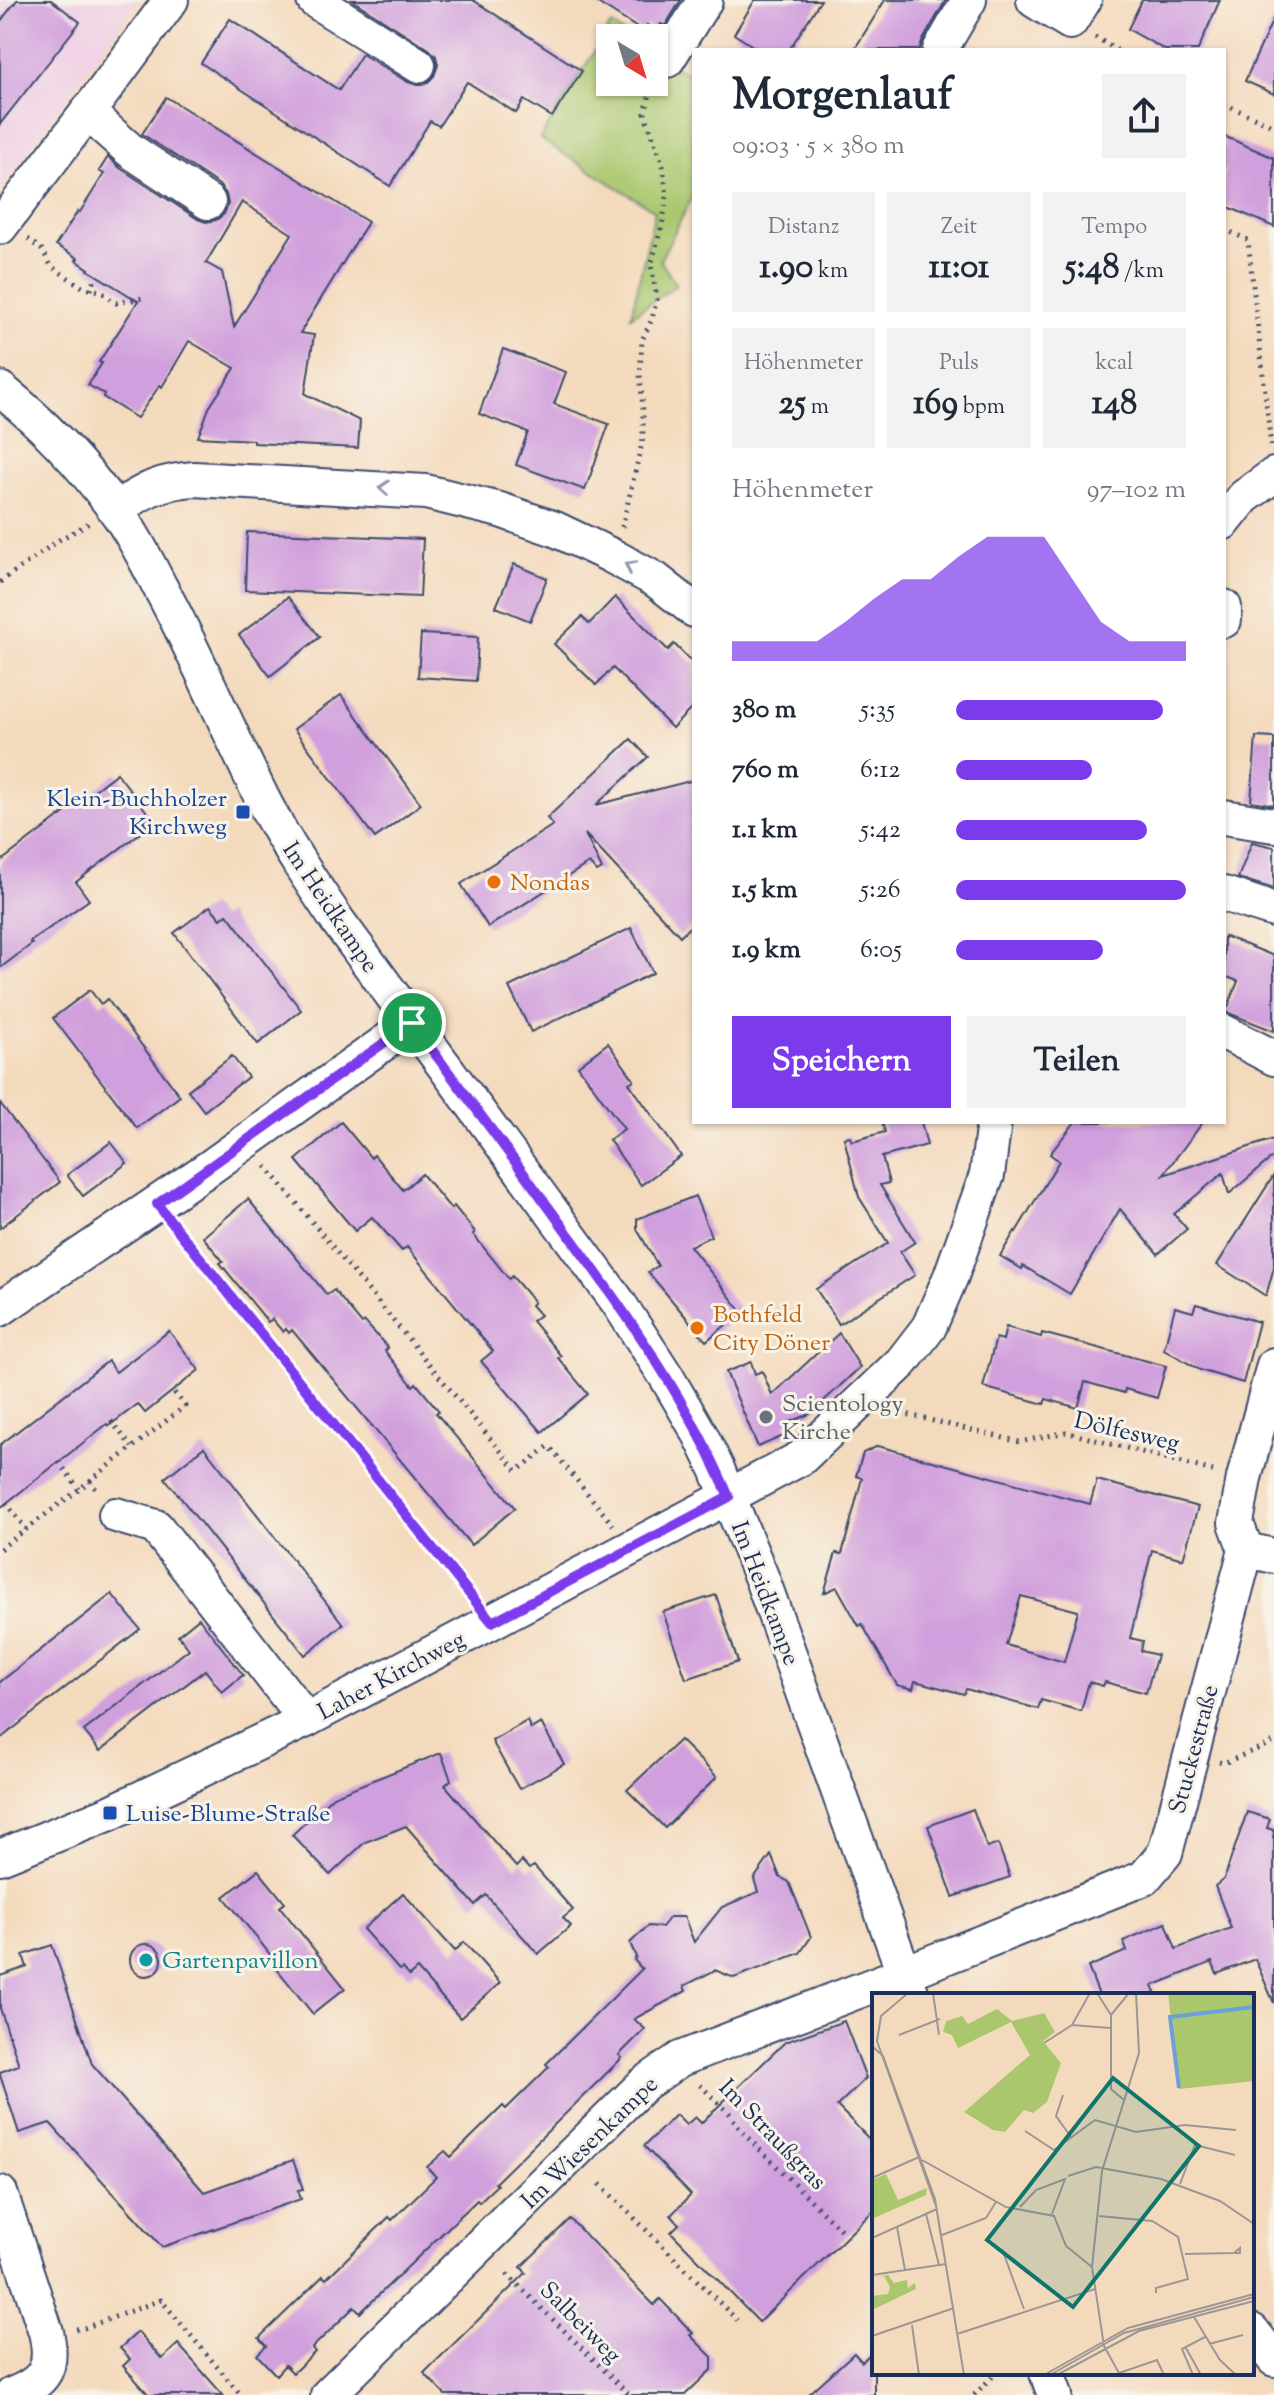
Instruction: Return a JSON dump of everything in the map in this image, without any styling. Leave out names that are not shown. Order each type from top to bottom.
[{"type":"street","points":[[2,224],[171,0]]},
{"type":"street","points":[[314,0],[418,65]]},
{"type":"street","points":[[668,58],[705,0]]},
{"type":"street","points":[[941,48],[969,0]]},
{"type":"street","points":[[1034,0],[1077,11]]},
{"type":"street","points":[[88,113],[131,151],[208,202]]},
{"type":"street","name":"Im Heidkampe","points":[[0,389],[76,459],[115,509],[178,620],[268,810],[316,888],[618,1302],[701,1436],[762,1579],[908,1984]]},
{"type":"street","points":[[1226,520],[1244,497],[1274,475]]},
{"type":"street","points":[[115,509],[166,481],[194,479],[426,492],[500,510],[555,529],[656,580],[692,608]]},
{"type":"street","points":[[1226,817],[1274,825]]},
{"type":"street","points":[[1226,895],[1274,910]]},
{"type":"street","points":[[0,1309],[157,1204],[412,1023]]},
{"type":"street","points":[[1226,1033],[1274,1058]]},
{"type":"street","name":"Laher Kirchweg","points":[[0,1857],[110,1813],[306,1720],[801,1458],[902,1362],[929,1327],[987,1175],[994,1124]]},
{"type":"street","name":"Stuckestraße","points":[[908,1984],[1144,1878],[1165,1853],[1191,1757],[1260,1553],[1236,1523],[1244,1478],[1274,1365]]},
{"type":"street","points":[[116,1515],[156,1527],[306,1720]]},
{"type":"street","name":"Im Wiesenkampe","points":[[881,1993],[908,1984]]},
{"type":"street","name":"Im Wiesenkampe","points":[[328,2395],[644,2084],[680,2059],[872,1996]]},
{"type":"street","points":[[0,2193],[51,2354],[45,2371],[31,2387],[12,2395]]},
{"type":"street","points":[[1254,2334],[1274,2359]]},
{"type":"street","points":[[1048,2375],[1055,2395]]},
{"type":"path","points":[[1097,48],[1102,41]]},
{"type":"path","points":[[612,556],[627,509],[643,439],[642,340],[657,299],[651,265],[667,196],[663,166],[645,114],[649,96]]},
{"type":"path","points":[[1226,105],[1274,126]]},
{"type":"path","points":[[2,224],[42,250],[52,267],[84,288],[100,291],[116,303],[143,298]]},
{"type":"path","points":[[1226,230],[1248,240],[1274,475]]},
{"type":"path","points":[[91,290],[96,275]]},
{"type":"path","points":[[0,582],[59,540],[115,509]]},
{"type":"path","points":[[286,1190],[517,1471],[549,1446],[632,1547]]},
{"type":"path","points":[[157,1204],[492,1622]]},
{"type":"path","points":[[0,1549],[185,1406],[173,1391]]},
{"type":"path","name":"Dölfesweg","points":[[862,1401],[1020,1442],[1066,1432],[1244,1478]]},
{"type":"path","points":[[111,1421],[132,1447]]},
{"type":"path","points":[[59,1462],[79,1489]]},
{"type":"path","points":[[90,1481],[116,1515]]},
{"type":"path","points":[[6,1503],[26,1529]]},
{"type":"path","points":[[1191,1757],[1224,1763],[1274,1742]]},
{"type":"path","name":"Im Straußgras","points":[[680,2059],[696,2081],[730,2114],[741,2131],[842,2231]]},
{"type":"path","points":[[600,2184],[737,2320]]},
{"type":"path","name":"Salbeiweg","points":[[507,2274],[629,2395]]},
{"type":"path","points":[[46,2332],[84,2328],[161,2300],[241,2395]]},
{"type":"path","points":[[974,2395],[994,2375]]},
{"type":"shaded area","points":[[0,0],[138,0],[0,190]]},
{"type":"green space","points":[[596,49],[596,96],[668,96],[668,61],[692,77],[692,198],[660,260],[676,285],[631,316],[655,211],[540,139]]},
{"type":"building","points":[[17,0],[51,0],[80,22],[0,124],[0,22]]},
{"type":"building","points":[[352,0],[473,0],[582,71],[552,117],[524,100],[516,113],[467,82],[439,126],[430,121],[390,186],[201,63],[230,19],[339,90],[362,54],[408,82],[418,85],[427,83],[438,65],[436,56]]},
{"type":"building","points":[[593,0],[681,0],[666,24],[631,24]]},
{"type":"building","points":[[755,0],[821,0],[790,48],[756,48],[734,34]]},
{"type":"building","points":[[885,0],[946,0],[920,48],[855,48]]},
{"type":"building","points":[[1142,0],[1220,0],[1199,48],[1161,48],[1128,29]]},
{"type":"building","points":[[1274,17],[1274,94],[1245,81]]},
{"type":"building","points":[[166,97],[368,222],[300,333],[314,335],[305,394],[360,421],[358,448],[198,437],[209,408],[235,368],[189,341],[162,387],[160,385],[137,418],[88,385],[138,301],[88,270],[76,260],[78,258],[56,245],[104,174],[99,171],[108,157],[198,219],[206,222],[216,220],[224,214],[228,204],[226,194],[219,185],[142,134]],"holes":[[[242,202],[292,234],[234,327],[222,272],[206,263]]]},
{"type":"building","points":[[1226,137],[1274,158],[1274,227],[1226,206]]},
{"type":"building","points":[[503,349],[566,372],[554,404],[609,424],[585,490],[516,465],[528,432],[479,414]]},
{"type":"building","points":[[247,532],[423,539],[420,597],[245,590]]},
{"type":"building","points":[[514,564],[547,578],[530,621],[496,607]]},
{"type":"building","points":[[288,597],[320,637],[270,676],[239,635]]},
{"type":"building","points":[[615,597],[668,650],[674,644],[692,662],[692,708],[672,728],[613,668],[596,685],[554,644],[582,617],[589,624]]},
{"type":"building","points":[[421,634],[478,637],[476,681],[418,677]]},
{"type":"building","points":[[341,695],[421,804],[375,838],[294,729]]},
{"type":"building","points":[[1256,737],[1274,738],[1274,805],[1251,801]]},
{"type":"building","points":[[631,739],[648,757],[596,805],[692,781],[692,925],[680,936],[585,834],[602,869],[597,872],[589,863],[488,927],[461,884],[553,825],[547,818]]},
{"type":"building","points":[[117,773],[150,816],[143,821],[148,827],[76,882],[89,900],[30,942],[32,944],[0,968],[0,862]]},
{"type":"building","points":[[1252,842],[1274,847],[1274,889],[1238,878]]},
{"type":"building","points":[[210,906],[221,919],[227,914],[301,1010],[258,1044],[174,933]]},
{"type":"building","points":[[631,928],[653,973],[531,1032],[509,987]]},
{"type":"building","points":[[1226,937],[1274,956],[1274,1031],[1226,1012],[1238,981],[1226,977]]},
{"type":"building","points":[[90,990],[101,1004],[107,999],[180,1096],[137,1128],[53,1018]]},
{"type":"building","points":[[608,1043],[634,1080],[629,1083],[681,1156],[641,1185],[609,1140],[624,1129],[578,1066]]},
{"type":"building","points":[[232,1056],[248,1077],[204,1111],[188,1090]]},
{"type":"building","points":[[0,1103],[60,1182],[0,1228]]},
{"type":"building","points":[[341,1122],[403,1190],[422,1174],[451,1209],[454,1206],[509,1279],[512,1276],[534,1302],[531,1305],[540,1315],[532,1321],[588,1394],[542,1432],[481,1361],[493,1351],[407,1247],[402,1251],[372,1217],[355,1231],[296,1160]]},
{"type":"building","points":[[883,1124],[922,1124],[927,1145],[882,1157],[889,1183],[880,1185],[915,1242],[900,1252],[915,1275],[839,1324],[816,1289],[888,1243],[859,1197],[844,1138],[849,1136],[852,1141],[885,1132]]},
{"type":"building","points":[[1073,1124],[1201,1124],[1163,1175],[1274,1139],[1274,1156],[1229,1194],[1223,1173],[1174,1214],[1187,1229],[1158,1254],[1120,1209],[1070,1294],[1000,1256],[1059,1161],[1050,1154]]},
{"type":"building","points":[[111,1142],[127,1163],[83,1196],[67,1175]]},
{"type":"building","points":[[1274,1175],[1274,1267],[1266,1296],[1217,1265]]},
{"type":"building","points":[[695,1196],[711,1236],[690,1246],[742,1312],[706,1341],[648,1272],[658,1266],[637,1229],[637,1219]]},
{"type":"building","points":[[248,1199],[327,1295],[334,1290],[362,1324],[365,1322],[388,1348],[385,1351],[413,1386],[416,1383],[439,1411],[436,1413],[515,1508],[471,1545],[292,1330],[283,1332],[272,1319],[268,1322],[203,1237]]},
{"type":"building","points":[[1196,1304],[1259,1322],[1243,1383],[1200,1370],[1164,1349],[1175,1307],[1193,1312]]},
{"type":"building","points":[[1006,1327],[1041,1337],[1042,1333],[1166,1366],[1157,1398],[1085,1382],[1078,1408],[1046,1399],[1044,1404],[983,1387],[996,1338],[1003,1340]]},
{"type":"building","points":[[169,1331],[199,1370],[145,1413],[138,1404],[109,1426],[107,1424],[0,1508],[0,1445],[108,1361],[116,1372]]},
{"type":"building","points":[[839,1333],[860,1367],[810,1414],[785,1424],[788,1434],[758,1447],[726,1372],[751,1362],[755,1374],[762,1371],[772,1395]]},
{"type":"building","points":[[878,1446],[1090,1504],[1097,1480],[1198,1507],[1183,1559],[1152,1550],[1130,1638],[1143,1641],[1141,1651],[1157,1655],[1146,1693],[1105,1682],[1103,1686],[1089,1682],[1081,1711],[1041,1700],[1038,1709],[966,1689],[964,1694],[915,1681],[913,1689],[897,1685],[837,1587],[824,1593],[836,1553],[842,1554],[862,1478],[856,1476],[863,1453]],"holes":[[[1021,1596],[1078,1611],[1064,1662],[1006,1645]]]},
{"type":"building","points":[[204,1447],[343,1624],[305,1655],[165,1478]]},
{"type":"building","points":[[112,1594],[140,1629],[0,1739],[0,1682]]},
{"type":"building","points":[[716,1595],[738,1662],[686,1679],[663,1612]]},
{"type":"building","points":[[199,1618],[243,1675],[222,1692],[205,1670],[100,1751],[84,1731],[189,1649],[178,1635]]},
{"type":"building","points":[[527,1721],[531,1729],[541,1723],[564,1764],[519,1789],[492,1741]]},
{"type":"building","points":[[680,1740],[717,1777],[665,1828],[627,1790]]},
{"type":"building","points":[[441,1753],[451,1780],[445,1785],[516,1867],[522,1861],[529,1869],[534,1866],[573,1910],[563,1918],[571,1926],[538,1954],[486,1895],[475,1905],[406,1826],[365,1842],[330,1875],[292,1835],[333,1796]]},
{"type":"building","points":[[973,1809],[987,1848],[998,1844],[1010,1877],[953,1897],[928,1826]]},
{"type":"building","points":[[1247,1812],[1270,1819],[1267,1828],[1274,1830],[1274,2003],[1255,1959],[1217,1974],[1212,1962],[1152,1986],[1155,1993],[1098,1993],[1088,1967],[1127,1951],[1123,1941],[1166,1923],[1176,1949],[1231,1928],[1215,1886],[1224,1879]]},
{"type":"building","points":[[771,1855],[780,1877],[789,1882],[811,1937],[800,1953],[734,1978],[715,1970],[684,1986],[686,1991],[634,2019],[645,2029],[619,2055],[622,2058],[495,2183],[497,2185],[479,2202],[477,2200],[360,2313],[354,2307],[312,2348],[315,2352],[293,2373],[285,2365],[276,2375],[257,2355],[266,2346],[259,2338],[323,2276],[326,2279],[389,2217],[392,2220],[436,2177],[427,2167],[445,2151],[451,2157],[503,2106],[506,2109],[549,2067],[546,2064],[642,1969],[634,1960],[636,1957],[630,1943],[648,1926],[662,1927],[670,1917],[684,1917],[694,1942],[722,1907],[758,1892],[754,1879]]},
{"type":"building","points":[[258,1870],[285,1903],[280,1907],[345,1988],[313,2014],[224,1897]]},
{"type":"building","points":[[403,1893],[455,1951],[464,1942],[500,1983],[460,2018],[417,1969],[409,1976],[402,1968],[399,1970],[363,1929]]},
{"type":"building","name":"Gartenpavillon","points":[[146,1944],[157,1949],[162,1960],[157,1971],[146,1976],[135,1971],[130,1960],[135,1949]]},
{"type":"building","points":[[52,1945],[92,2064],[204,2192],[293,2160],[303,2189],[298,2190],[301,2199],[162,2247],[50,2123],[19,2133],[0,2075],[0,2072],[19,2065],[0,2008],[0,1976],[27,1967],[23,1955]]},
{"type":"building","points":[[844,2021],[866,2078],[837,2106],[872,2142],[872,2212],[759,2322],[671,2232],[679,2224],[671,2215],[691,2195],[644,2146],[676,2115],[686,2125],[695,2117],[701,2123],[785,2042]]},
{"type":"building","points":[[570,2219],[654,2305],[660,2299],[693,2333],[690,2335],[712,2357],[712,2369],[685,2395],[445,2395],[424,2373],[526,2273],[521,2267]]},
{"type":"building","points":[[138,2332],[162,2359],[178,2344],[223,2395],[149,2395],[123,2366],[130,2359],[120,2348]]},
{"type":"building","points":[[872,2352],[874,2395],[808,2395],[854,2353],[862,2362]]},
{"type":"place","name":"Klein-Buchholzer Kirchweg","points":[[243,812]]},
{"type":"place","name":"Nondas","points":[[494,882]]},
{"type":"place","name":"Bothfeld City Döner","points":[[697,1328]]},
{"type":"place","name":"Scientology Kirche","points":[[766,1417]]},
{"type":"place","name":"Luise-Blume-Straße","points":[[110,1813]]},
{"type":"place","name":"Gartenpavillon","points":[[146,1960]]},
{"type":"route","points":[[412,1023],[618,1302],[701,1436],[729,1497],[492,1622],[157,1204],[412,1023]]}]
